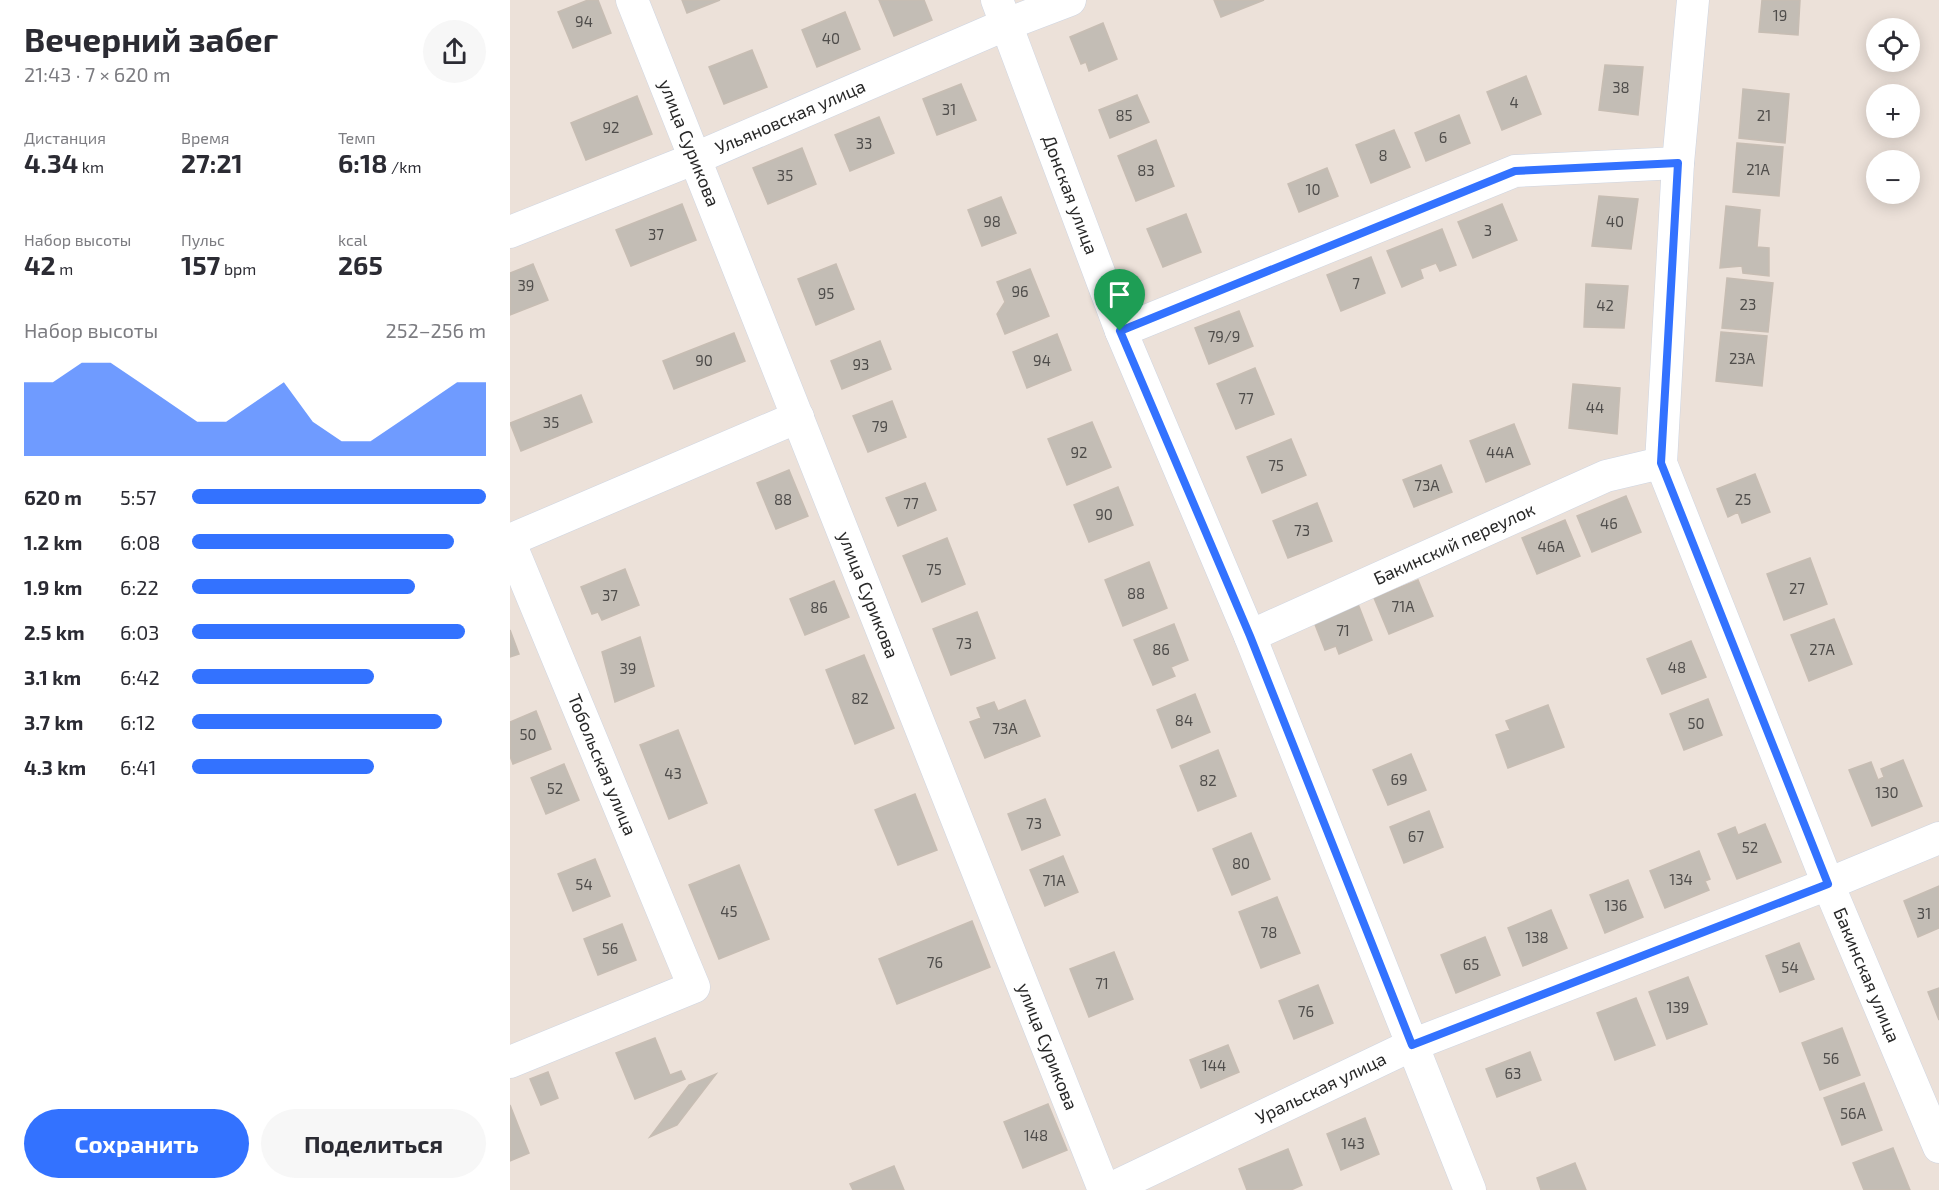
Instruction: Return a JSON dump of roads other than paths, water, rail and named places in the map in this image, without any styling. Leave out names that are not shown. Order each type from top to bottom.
[{"type":"street","name":"улица Сурикова","points":[[632,0],[1106,1190]]},
{"type":"street","name":"Ульяновская улица","points":[[510,232],[696,158],[1002,12],[1070,0]]},
{"type":"street","name":"Бакинская улица","points":[[1693,0],[1678,163],[1661,463],[1828,884],[1939,1147]]},
{"type":"street","name":"Донская улица","points":[[1002,12],[1120,331],[1250,636],[1470,1190]]},
{"type":"street","points":[[1120,331],[1515,171],[1678,163]]},
{"type":"street","points":[[510,541],[798,417]]},
{"type":"street","name":"Бакинский переулок","points":[[1250,636],[1606,476],[1661,463]]},
{"type":"street","name":"Тобольская улица","points":[[510,541],[694,987],[510,1062]]},
{"type":"street","name":"Уральская улица","points":[[1106,1190],[1412,1045],[1828,884],[1939,838]]}]
